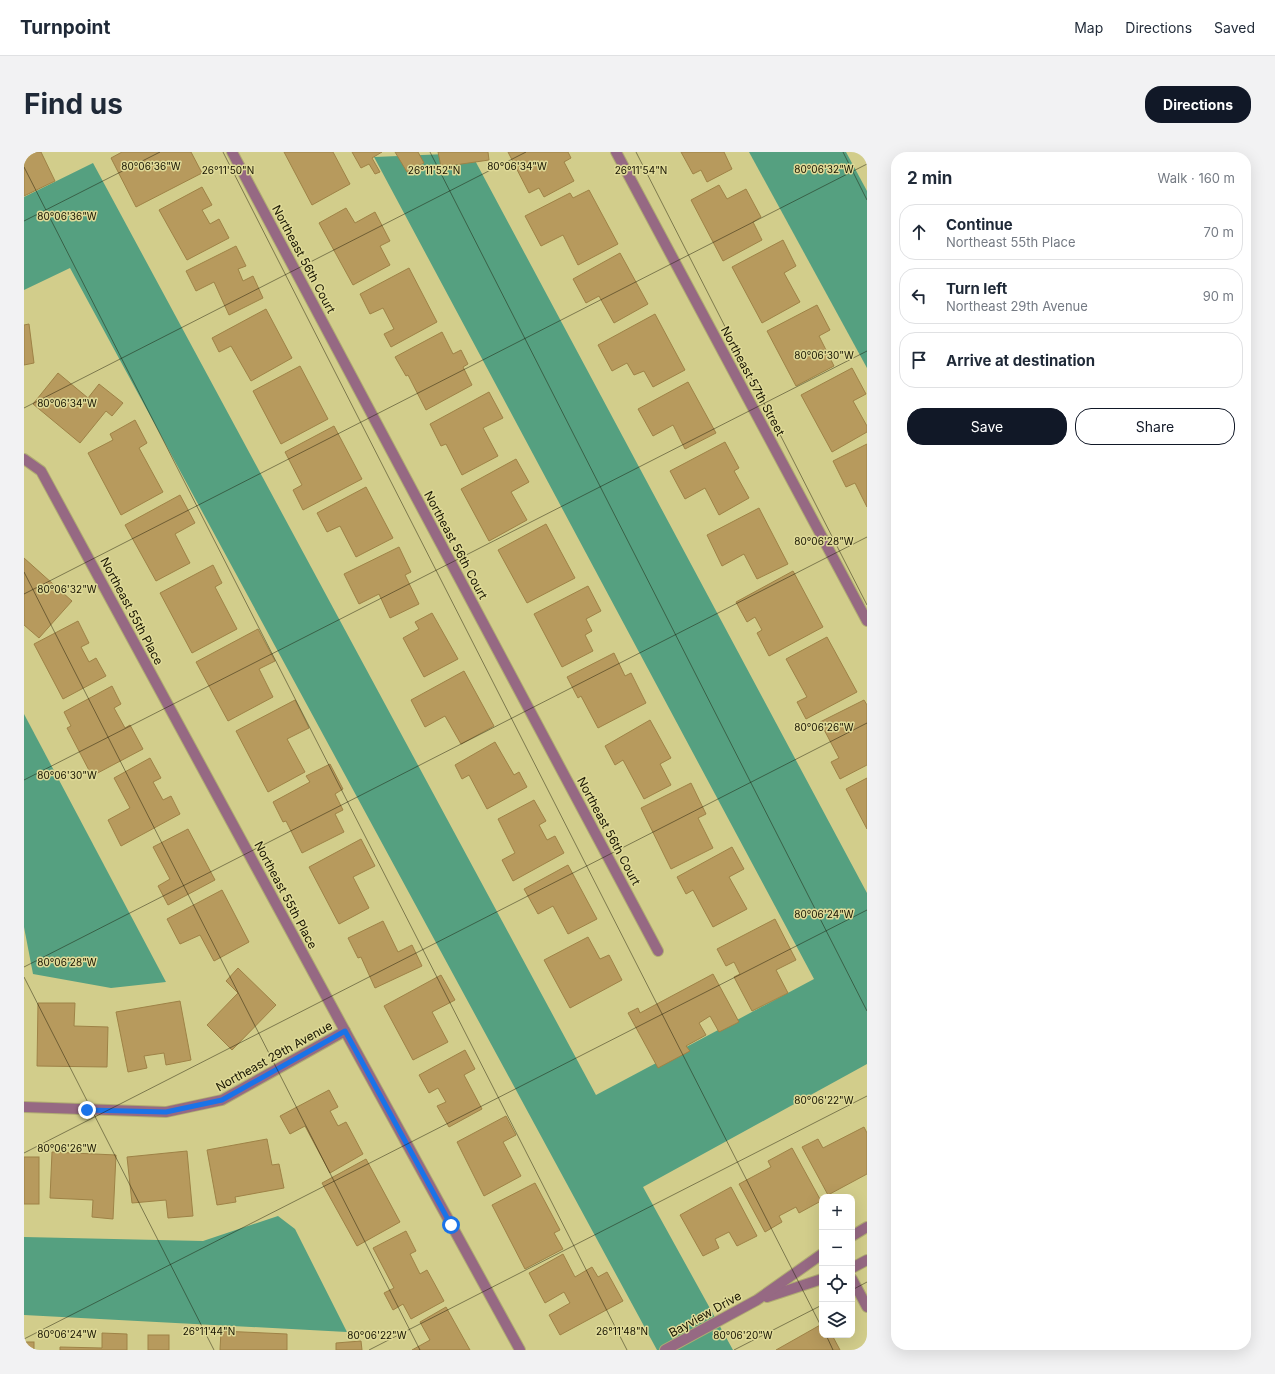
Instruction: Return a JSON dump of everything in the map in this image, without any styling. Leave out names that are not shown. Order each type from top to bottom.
[{"type":"street","name":"Northeast 56th Court","points":[[232,152],[658,951]]},
{"type":"street","name":"Northeast 57th Street","points":[[616,152],[867,622]]},
{"type":"street","name":"Northeast 55th Place","points":[[24,459],[41,471],[520,1350]]},
{"type":"street","name":"Northeast 29th Avenue","points":[[24,1107],[166,1112],[222,1100],[345,1031]]},
{"type":"street","points":[[855,1234],[867,1227]]},
{"type":"street","name":"Bayview Drive","points":[[665,1350],[757,1300],[819,1256]]},
{"type":"street","points":[[855,1266],[867,1260]]},
{"type":"street","name":"Bayview Drive","points":[[757,1300],[819,1280]]},
{"type":"street","points":[[855,1285],[867,1307]]},
{"type":"shaded area","points":[[749,152],[846,152],[867,191],[867,368]]},
{"type":"shaded area","points":[[471,153],[867,893],[867,1064],[643,1187],[733,1350],[657,1350],[70,268],[24,290],[24,197],[93,163],[596,1095],[814,979],[374,157]]},
{"type":"shaded area","points":[[24,714],[166,982],[111,988],[33,974],[24,927]]},
{"type":"shaded area","points":[[278,1216],[295,1229],[347,1332],[24,1315],[24,1237],[203,1241]]},
{"type":"building","points":[[24,152],[41,152],[55,181],[24,196]]},
{"type":"building","points":[[122,152],[191,152],[202,173],[136,207],[111,158]]},
{"type":"building","points":[[284,152],[333,152],[350,184],[312,205]]},
{"type":"building","points":[[352,152],[382,152],[372,158],[380,172],[375,174],[369,164],[361,168]]},
{"type":"building","points":[[395,152],[418,152],[424,163],[407,172]]},
{"type":"building","points":[[438,152],[488,152],[489,160],[441,167]]},
{"type":"building","points":[[508,152],[568,152],[571,158],[564,162],[574,181],[544,197],[539,188],[529,193]]},
{"type":"building","points":[[681,152],[724,152],[732,169],[707,182],[701,170],[693,174]]},
{"type":"building","points":[[719,185],[727,199],[746,189],[761,217],[753,222],[762,240],[723,261],[691,200]]},
{"type":"building","points":[[202,187],[212,205],[202,210],[210,224],[219,219],[229,238],[187,260],[159,210]]},
{"type":"building","points":[[589,190],[618,244],[578,265],[563,235],[541,246],[525,216],[570,193],[573,198]]},
{"type":"building","points":[[346,208],[355,223],[375,212],[390,241],[380,246],[390,265],[353,285],[319,223]]},
{"type":"building","points":[[783,240],[796,266],[784,273],[800,302],[762,323],[732,267]]},
{"type":"building","points":[[236,246],[246,266],[238,269],[243,281],[253,276],[263,298],[229,315],[214,282],[196,291],[186,271]]},
{"type":"building","points":[[620,253],[648,304],[614,323],[599,296],[586,303],[573,279]]},
{"type":"building","points":[[409,268],[437,322],[391,347],[384,334],[394,329],[383,308],[370,314],[360,294]]},
{"type":"building","points":[[817,305],[830,330],[819,336],[834,366],[796,386],[767,331]]},
{"type":"building","points":[[266,309],[292,358],[251,381],[231,346],[219,352],[212,338]]},
{"type":"building","points":[[655,314],[685,370],[653,387],[644,371],[634,375],[627,363],[612,371],[598,345]]},
{"type":"building","points":[[29,324],[34,363],[24,365],[24,325]]},
{"type":"building","points":[[442,332],[453,354],[461,350],[468,364],[463,367],[472,385],[426,410],[408,375],[406,376],[395,357]]},
{"type":"building","points":[[300,366],[328,419],[281,444],[253,391]]},
{"type":"building","points":[[852,368],[866,394],[853,401],[867,426],[867,432],[832,452],[801,395]]},
{"type":"building","points":[[58,373],[88,398],[99,384],[123,403],[112,416],[106,411],[80,443],[33,404]]},
{"type":"building","points":[[688,382],[716,433],[685,449],[673,425],[653,436],[638,409]]},
{"type":"building","points":[[489,392],[503,418],[483,428],[498,456],[462,475],[446,444],[441,446],[430,424]]},
{"type":"building","points":[[135,420],[147,443],[139,448],[163,492],[121,515],[88,453],[113,440],[110,434]]},
{"type":"building","points":[[334,426],[362,479],[303,510],[293,490],[302,485],[285,452]]},
{"type":"building","points":[[725,442],[739,468],[734,471],[749,498],[719,515],[705,488],[685,499],[670,471]]},
{"type":"building","points":[[867,444],[867,507],[855,483],[846,487],[833,461]]},
{"type":"building","points":[[516,459],[529,482],[511,492],[527,520],[489,541],[461,489]]},
{"type":"building","points":[[366,487],[393,538],[356,557],[340,526],[327,532],[317,513]]},
{"type":"building","points":[[180,495],[195,523],[175,534],[190,563],[156,581],[125,525]]},
{"type":"building","points":[[759,508],[788,564],[757,579],[744,554],[722,566],[707,535]]},
{"type":"building","points":[[546,524],[575,578],[527,603],[498,550]]},
{"type":"building","points":[[399,547],[411,572],[405,575],[419,604],[390,618],[379,594],[359,604],[344,574]]},
{"type":"building","points":[[24,558],[72,601],[39,638],[24,625]]},
{"type":"building","points":[[213,565],[222,583],[215,587],[237,629],[192,653],[160,593]]},
{"type":"building","points":[[793,571],[823,627],[769,656],[757,633],[762,630],[755,617],[747,622],[736,602]]},
{"type":"building","points":[[588,586],[601,611],[586,619],[592,631],[585,635],[593,651],[562,667],[534,614]]},
{"type":"building","points":[[432,613],[458,659],[424,677],[403,638],[419,629],[415,622]]},
{"type":"building","points":[[78,621],[89,643],[81,647],[89,662],[96,658],[106,676],[63,699],[34,644]]},
{"type":"building","points":[[258,629],[275,661],[259,669],[273,697],[228,721],[196,662]]},
{"type":"building","points":[[827,637],[857,692],[806,719],[797,702],[807,697],[786,659]]},
{"type":"building","points":[[614,653],[625,676],[631,673],[646,703],[598,728],[581,696],[578,698],[567,677]]},
{"type":"building","points":[[464,671],[494,726],[461,744],[445,716],[425,727],[411,700]]},
{"type":"building","points":[[112,686],[121,704],[114,708],[125,728],[130,725],[143,749],[92,776],[67,728],[71,726],[64,712]]},
{"type":"building","points":[[295,700],[309,728],[287,739],[305,772],[268,792],[236,731]]},
{"type":"building","points":[[864,700],[867,705],[867,765],[840,779],[831,762],[839,758],[820,722]]},
{"type":"building","points":[[650,720],[671,758],[660,764],[671,785],[644,799],[623,760],[615,765],[605,746]]},
{"type":"building","points":[[495,742],[514,775],[519,772],[527,787],[487,809],[469,775],[462,779],[455,765]]},
{"type":"building","points":[[150,758],[161,778],[153,782],[163,800],[171,796],[180,814],[121,846],[108,820],[130,808],[114,778]]},
{"type":"building","points":[[330,764],[343,789],[335,794],[343,810],[335,814],[344,832],[302,853],[286,821],[283,822],[273,802],[310,782],[306,776]]},
{"type":"building","points":[[867,778],[867,829],[846,789]]},
{"type":"building","points":[[691,783],[706,814],[698,818],[713,848],[671,869],[641,808]]},
{"type":"building","points":[[534,800],[546,821],[539,825],[547,840],[555,836],[564,853],[513,881],[502,860],[515,853],[498,819]]},
{"type":"building","points":[[188,829],[215,880],[168,905],[158,886],[170,879],[153,847]]},
{"type":"building","points":[[361,839],[375,866],[353,877],[369,908],[339,924],[309,867]]},
{"type":"building","points":[[732,847],[744,869],[729,877],[747,909],[713,927],[693,890],[686,894],[677,877]]},
{"type":"building","points":[[568,865],[597,919],[568,934],[553,906],[538,914],[524,889]]},
{"type":"building","points":[[222,890],[249,942],[214,961],[200,935],[180,944],[167,919]]},
{"type":"building","points":[[775,919],[796,960],[776,970],[788,993],[752,1011],[734,977],[740,974],[734,962],[726,966],[717,949]]},
{"type":"building","points":[[383,921],[398,952],[412,945],[422,966],[375,988],[361,957],[358,958],[348,938]]},
{"type":"building","points":[[588,937],[600,959],[609,955],[622,980],[570,1008],[544,960]]},
{"type":"building","points":[[238,968],[276,1005],[232,1050],[207,1025],[238,993],[226,981]]},
{"type":"building","points":[[713,974],[739,1022],[719,1032],[710,1016],[699,1023],[706,1035],[686,1046],[690,1051],[658,1068],[628,1013],[638,1008],[640,1013]]},
{"type":"building","points":[[441,975],[455,1000],[432,1012],[448,1042],[413,1060],[384,1006]]},
{"type":"building","points":[[180,1001],[191,1060],[166,1065],[164,1053],[144,1056],[147,1068],[128,1072],[116,1012]]},
{"type":"building","points":[[38,1003],[75,1003],[74,1026],[108,1027],[107,1067],[37,1066]]},
{"type":"building","points":[[465,1050],[475,1069],[464,1075],[482,1109],[449,1127],[437,1106],[446,1102],[438,1088],[429,1093],[419,1075]]},
{"type":"building","points":[[329,1090],[338,1107],[330,1111],[338,1126],[346,1122],[363,1154],[330,1173],[305,1126],[290,1134],[280,1116]]},
{"type":"building","points":[[506,1116],[516,1135],[503,1142],[521,1176],[484,1196],[457,1142]]},
{"type":"building","points":[[864,1127],[867,1133],[867,1174],[827,1194],[802,1147],[818,1139],[823,1148]]},
{"type":"building","points":[[267,1139],[272,1165],[279,1164],[284,1188],[235,1197],[236,1202],[217,1205],[207,1150]]},
{"type":"building","points":[[792,1148],[819,1197],[819,1202],[799,1213],[796,1207],[779,1216],[782,1222],[765,1232],[739,1184],[771,1167],[768,1161]]},
{"type":"building","points":[[187,1151],[193,1216],[168,1218],[166,1200],[132,1203],[127,1157]]},
{"type":"building","points":[[52,1152],[116,1155],[113,1219],[92,1217],[93,1200],[50,1198]]},
{"type":"building","points":[[24,1157],[39,1157],[39,1204],[24,1204]]},
{"type":"building","points":[[366,1159],[400,1222],[357,1246],[322,1183]]},
{"type":"building","points":[[535,1183],[560,1230],[554,1233],[563,1249],[525,1269],[492,1205]]},
{"type":"building","points":[[731,1187],[757,1236],[737,1246],[729,1232],[715,1239],[719,1248],[703,1256],[680,1215]]},
{"type":"building","points":[[406,1231],[416,1251],[410,1254],[420,1274],[427,1270],[444,1301],[411,1319],[403,1304],[393,1310],[384,1293],[394,1288],[373,1248]]},
{"type":"building","points":[[563,1254],[575,1277],[592,1267],[598,1277],[607,1272],[623,1301],[560,1335],[549,1315],[570,1303],[564,1292],[545,1303],[529,1273]]},
{"type":"building","points":[[446,1307],[470,1350],[412,1350],[430,1340],[420,1322]]},
{"type":"building","points":[[819,1326],[819,1338],[834,1338],[840,1350],[776,1350]]},
{"type":"building","points":[[221,1331],[287,1334],[287,1350],[220,1350]]},
{"type":"building","points":[[102,1333],[127,1334],[127,1350],[60,1350],[60,1347],[102,1348]]},
{"type":"building","points":[[148,1335],[169,1335],[169,1350],[148,1350]]},
{"type":"building","points":[[361,1341],[362,1350],[336,1350],[336,1343]]},
{"type":"building","points":[[24,1342],[34,1342],[34,1350],[24,1350]]},
{"type":"route","points":[[87,1110],[166,1112],[222,1100],[345,1031],[451,1225]]}]
